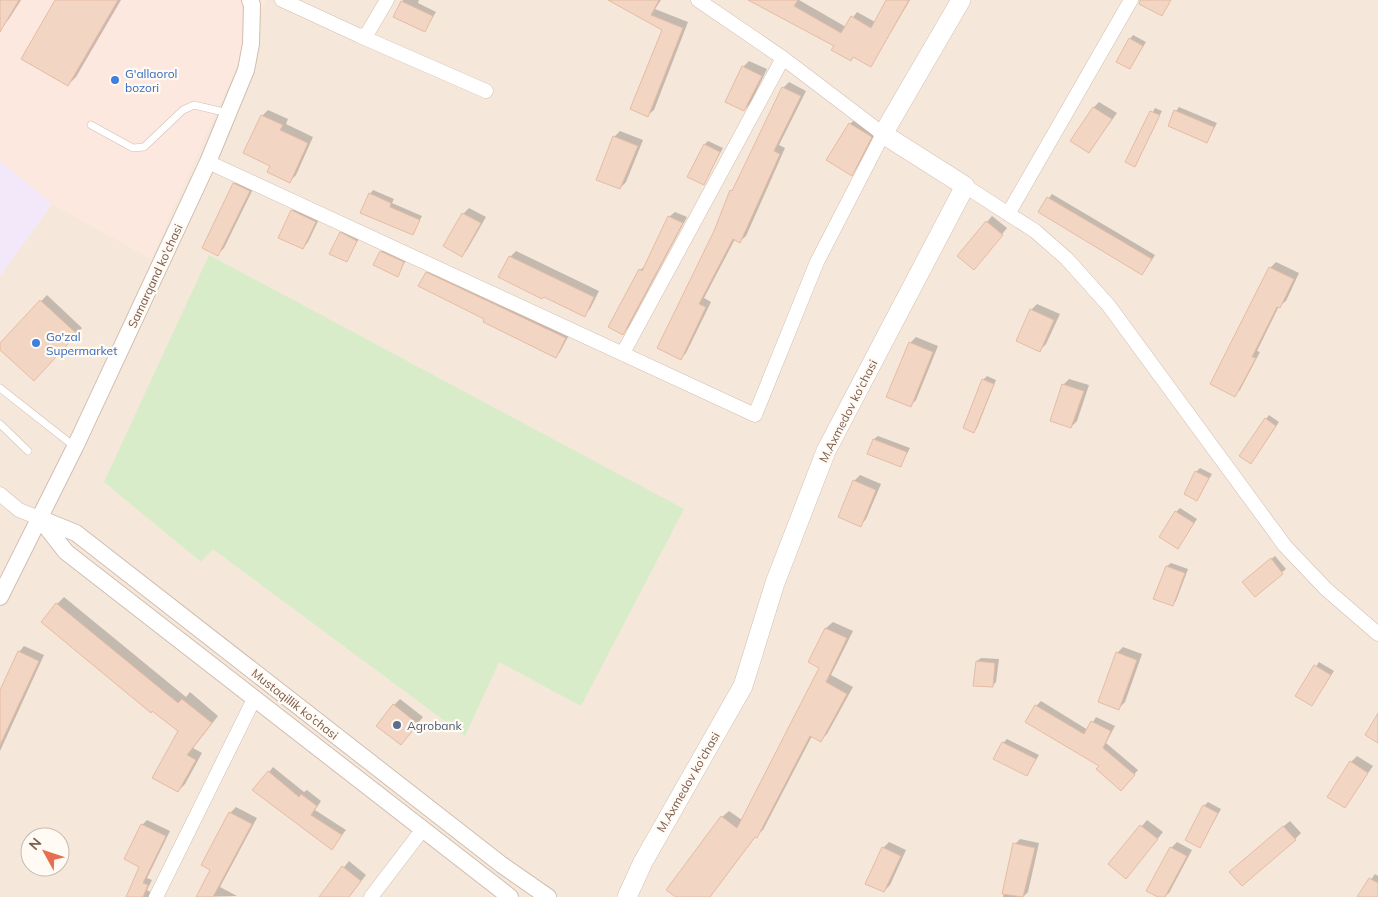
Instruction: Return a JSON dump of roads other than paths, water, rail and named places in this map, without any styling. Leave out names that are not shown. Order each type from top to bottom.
[{"type":"main road","points":[[961,0],[888,137],[965,186]]},
{"type":"main road","name":"M.Axmedov ko'chasi","points":[[627,897],[643,862],[743,686],[775,583],[826,451],[965,186]]},
{"type":"street","points":[[282,0],[486,90]]},
{"type":"street","points":[[360,36],[367,34],[371,30],[387,0]]},
{"type":"street","points":[[208,162],[755,415],[817,262],[888,137],[783,58],[698,0]]},
{"type":"street","points":[[1008,214],[1130,0]]},
{"type":"street","name":"Samarqand ko'chasi","points":[[0,598],[75,447],[208,162],[246,70],[251,44],[252,2]]},
{"type":"street","points":[[623,354],[783,58]]},
{"type":"street","points":[[965,186],[1035,231],[1068,260],[1109,306],[1285,546],[1326,589],[1378,634]]},
{"type":"street","name":"Mustaqillik ko’chasi","points":[[0,494],[19,510],[76,533],[502,865],[548,897]]},
{"type":"street","name":"Mustaqillik ko’chasi","points":[[39,518],[66,552],[510,897]]},
{"type":"street","points":[[156,897],[254,699]]},
{"type":"street","points":[[371,897],[423,829]]},
{"type":"lane","points":[[91,125],[133,148],[144,147],[183,110],[194,105],[228,113]]},
{"type":"lane","points":[[0,388],[75,447]]},
{"type":"lane","points":[[0,424],[28,451]]},
{"type":"place","name":"G'allaorol bozori","points":[[115,80]]},
{"type":"place","name":"Go'zal Supermarket","points":[[36,343]]},
{"type":"place","name":"Agrobank","points":[[397,725]]}]
